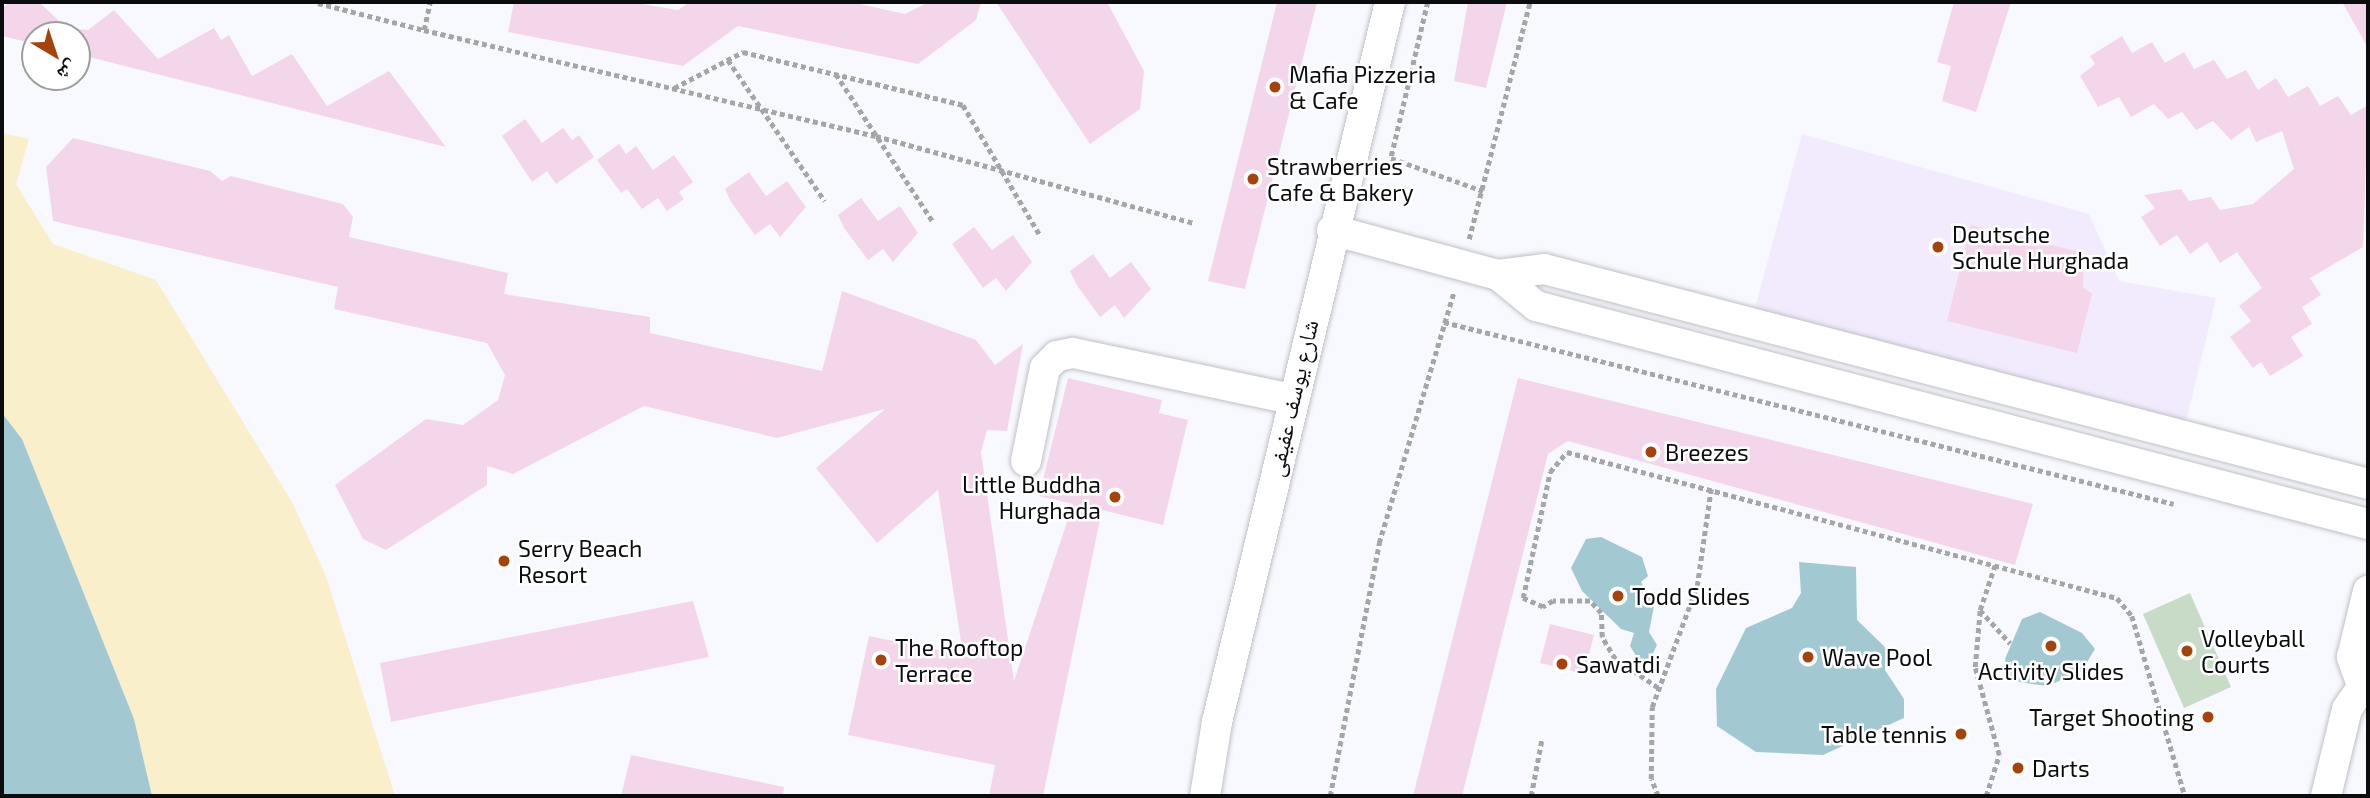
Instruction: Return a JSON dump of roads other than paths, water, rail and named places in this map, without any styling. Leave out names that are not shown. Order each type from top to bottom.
[{"type":"street","name":"شارع يوسف عفيفى","points":[[1205,796],[1292,399],[1390,2]]},
{"type":"street","points":[[1332,230],[1498,275],[1544,269],[2368,484]]},
{"type":"street","points":[[1498,275],[1536,306],[2368,524]]},
{"type":"street","points":[[1026,461],[1045,368],[1057,356],[1073,353],[1292,399]]},
{"type":"street","points":[[1961,417],[1970,379]]},
{"type":"street","points":[[2326,796],[2355,729],[2365,682],[2352,657],[2368,591]]},
{"type":"water","points":[[2,413],[22,439],[134,719],[152,796],[2,796]]},
{"type":"water","name":"Todd Slides","points":[[1601,537],[1642,557],[1648,576],[1641,582],[1654,606],[1649,632],[1657,645],[1650,660],[1640,662],[1630,646],[1634,633],[1621,629],[1582,591],[1571,568],[1586,539]]},
{"type":"water","name":"Wave Pool","points":[[1799,562],[1856,567],[1857,620],[1889,651],[1885,670],[1904,699],[1904,718],[1823,755],[1756,752],[1717,726],[1716,689],[1746,628],[1792,608],[1801,593]]},
{"type":"water","name":"Activity Slides","points":[[2040,612],[2082,633],[2095,649],[2081,672],[2047,686],[2011,681],[2005,659],[2022,619]]},
{"type":"place","name":"Mafia Pizzeria & Cafe","points":[[1275,87]]},
{"type":"place","name":"Strawberries Cafe & Bakery","points":[[1253,179]]},
{"type":"place","name":"Deutsche Schule Hurghada","points":[[1938,247]]},
{"type":"place","name":"Breezes","points":[[1651,452]]},
{"type":"place","name":"Little Buddha Hurghada","points":[[1115,497]]},
{"type":"place","name":"Serry Beach Resort","points":[[504,561]]},
{"type":"place","name":"Todd Slides","points":[[1618,596]]},
{"type":"place","name":"Activity Slides","points":[[2051,646]]},
{"type":"place","name":"Volleyball Courts","points":[[2187,651]]},
{"type":"place","name":"Wave Pool","points":[[1808,657]]},
{"type":"place","name":"The Rooftop Terrace","points":[[881,660]]},
{"type":"place","name":"Sawatdi","points":[[1562,664]]},
{"type":"place","name":"Target Shooting","points":[[2208,717]]},
{"type":"place","name":"Table tennis","points":[[1961,734]]},
{"type":"place","name":"Darts","points":[[2018,768]]}]
